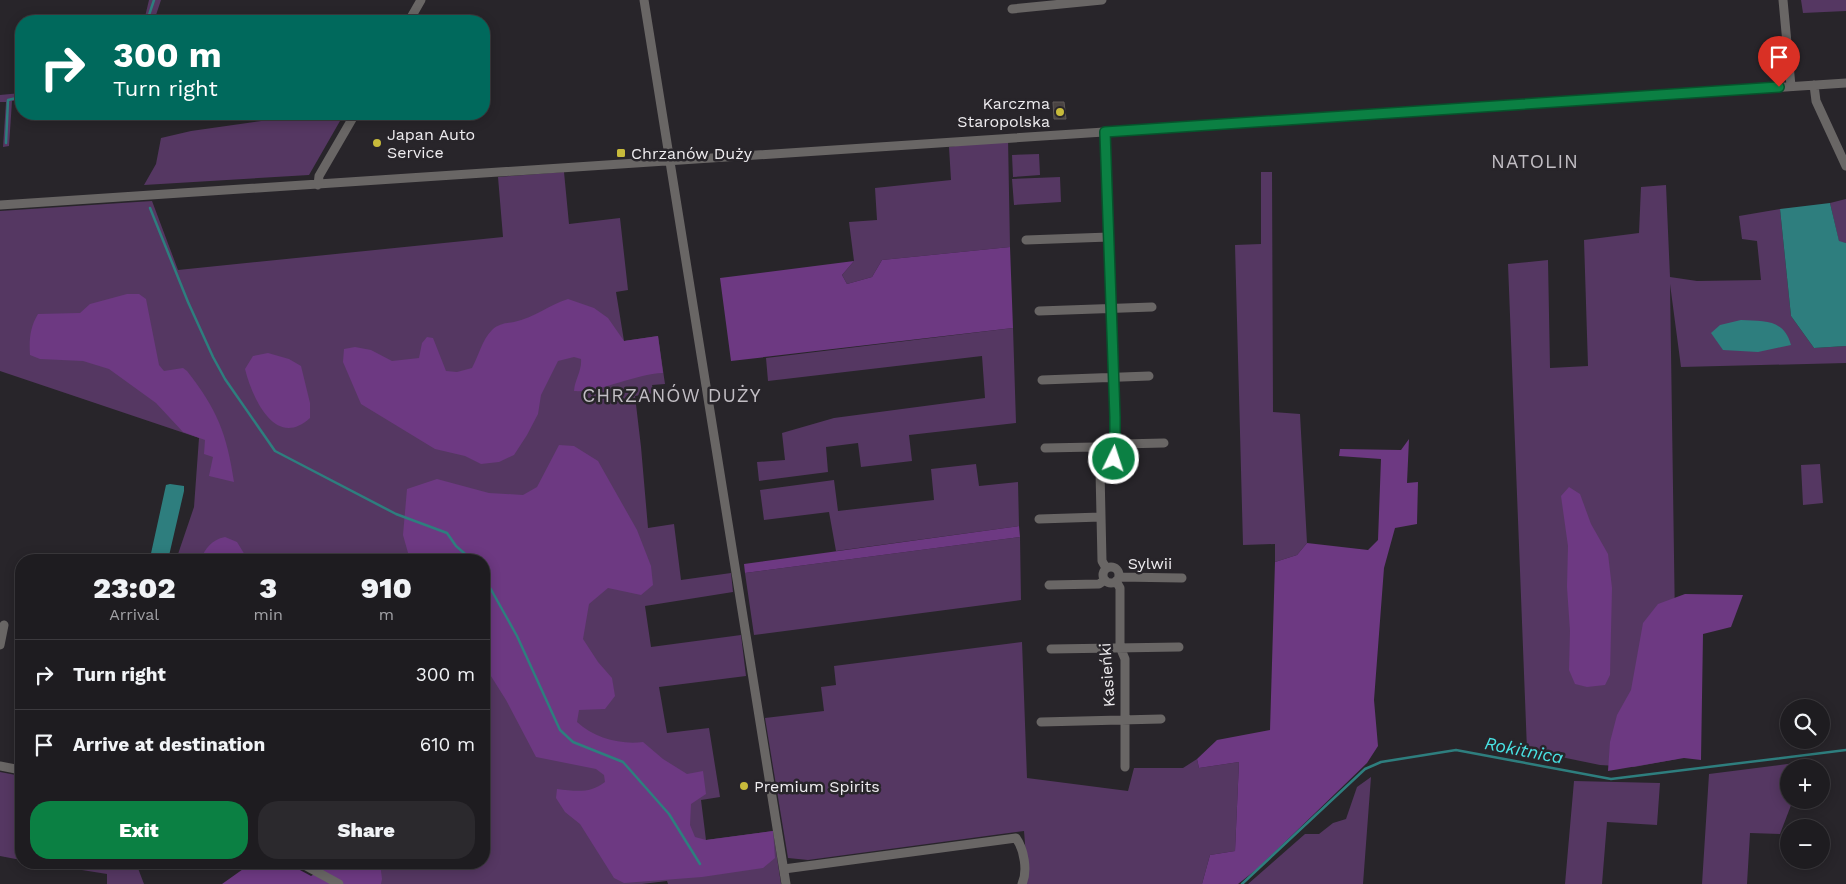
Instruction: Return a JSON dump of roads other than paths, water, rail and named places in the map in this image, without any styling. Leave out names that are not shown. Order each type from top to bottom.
[{"type":"street","points":[[412,15],[421,0]]},
{"type":"street","points":[[644,0],[786,884]]},
{"type":"street","points":[[1012,8],[1102,0]]},
{"type":"street","points":[[1783,0],[1791,86]]},
{"type":"street","points":[[0,205],[1846,82]]},
{"type":"street","points":[[1814,85],[1816,101],[1846,166]]},
{"type":"street","points":[[318,185],[318,177],[351,120]]},
{"type":"street","points":[[1103,460],[1112,460],[1115,456],[1113,448],[1115,437],[1114,378],[1105,132]]},
{"type":"street","points":[[1026,240],[1109,237]]},
{"type":"street","points":[[1038,311],[1152,307]]},
{"type":"street","points":[[1042,380],[1149,376]]},
{"type":"street","points":[[1100,450],[1106,446],[1113,448],[1121,444],[1164,443]]},
{"type":"street","points":[[1045,448],[1095,447],[1100,450],[1103,460],[1100,471],[1102,561],[1106,568]]},
{"type":"street","points":[[1039,519],[1101,517]]},
{"type":"street","points":[[1106,568],[1115,568],[1117,579],[1109,583],[1105,580],[1103,575],[1106,568]]},
{"type":"street","name":"Sylwii","points":[[1117,579],[1182,578]]},
{"type":"street","name":"Kasieńki","points":[[1117,579],[1120,588],[1120,647],[1125,659],[1125,767]]},
{"type":"street","points":[[1049,585],[1099,584],[1105,580]]},
{"type":"street","points":[[0,645],[4,624]]},
{"type":"street","points":[[1051,649],[1179,647]]},
{"type":"street","points":[[1041,722],[1161,719]]},
{"type":"street","points":[[0,766],[15,769]]},
{"type":"street","points":[[784,869],[1016,838],[1021,846],[1024,863],[1022,884]]},
{"type":"street","points":[[312,869],[339,884]]},
{"type":"water","points":[[1830,203],[1839,241],[1846,243],[1846,346],[1814,348],[1791,316],[1780,209]]},
{"type":"water","points":[[1741,320],[1765,321],[1778,326],[1788,337],[1791,345],[1758,352],[1723,350],[1711,333],[1720,325]]},
{"type":"water","points":[[166,485],[184,486],[184,491],[169,554],[151,554]]},
{"type":"waterway","points":[[149,15],[154,0]]},
{"type":"waterway","points":[[6,143],[8,100],[15,98]]},
{"type":"waterway","points":[[150,208],[188,302],[213,357],[225,379],[275,451],[396,514],[447,533],[456,546],[465,554]]},
{"type":"waterway","points":[[490,588],[517,636],[560,730],[573,742],[623,762],[669,814],[700,864]]},
{"type":"waterway","name":"Rokitnica","points":[[1242,884],[1365,769],[1381,762],[1456,750],[1611,779],[1846,750]]},
{"type":"place","name":"Karczma Staropolska","points":[[1060,112]]},
{"type":"place","name":"Japan Auto Service","points":[[377,143]]},
{"type":"place","name":"Chrzanów Duży","points":[[621,153]]},
{"type":"place","name":"Premium Spirits","points":[[744,786]]},
{"type":"district","name":"NATOLIN","points":[[1535,161]]},
{"type":"district","name":"CHRZANÓW DUŻY","points":[[672,395]]}]
